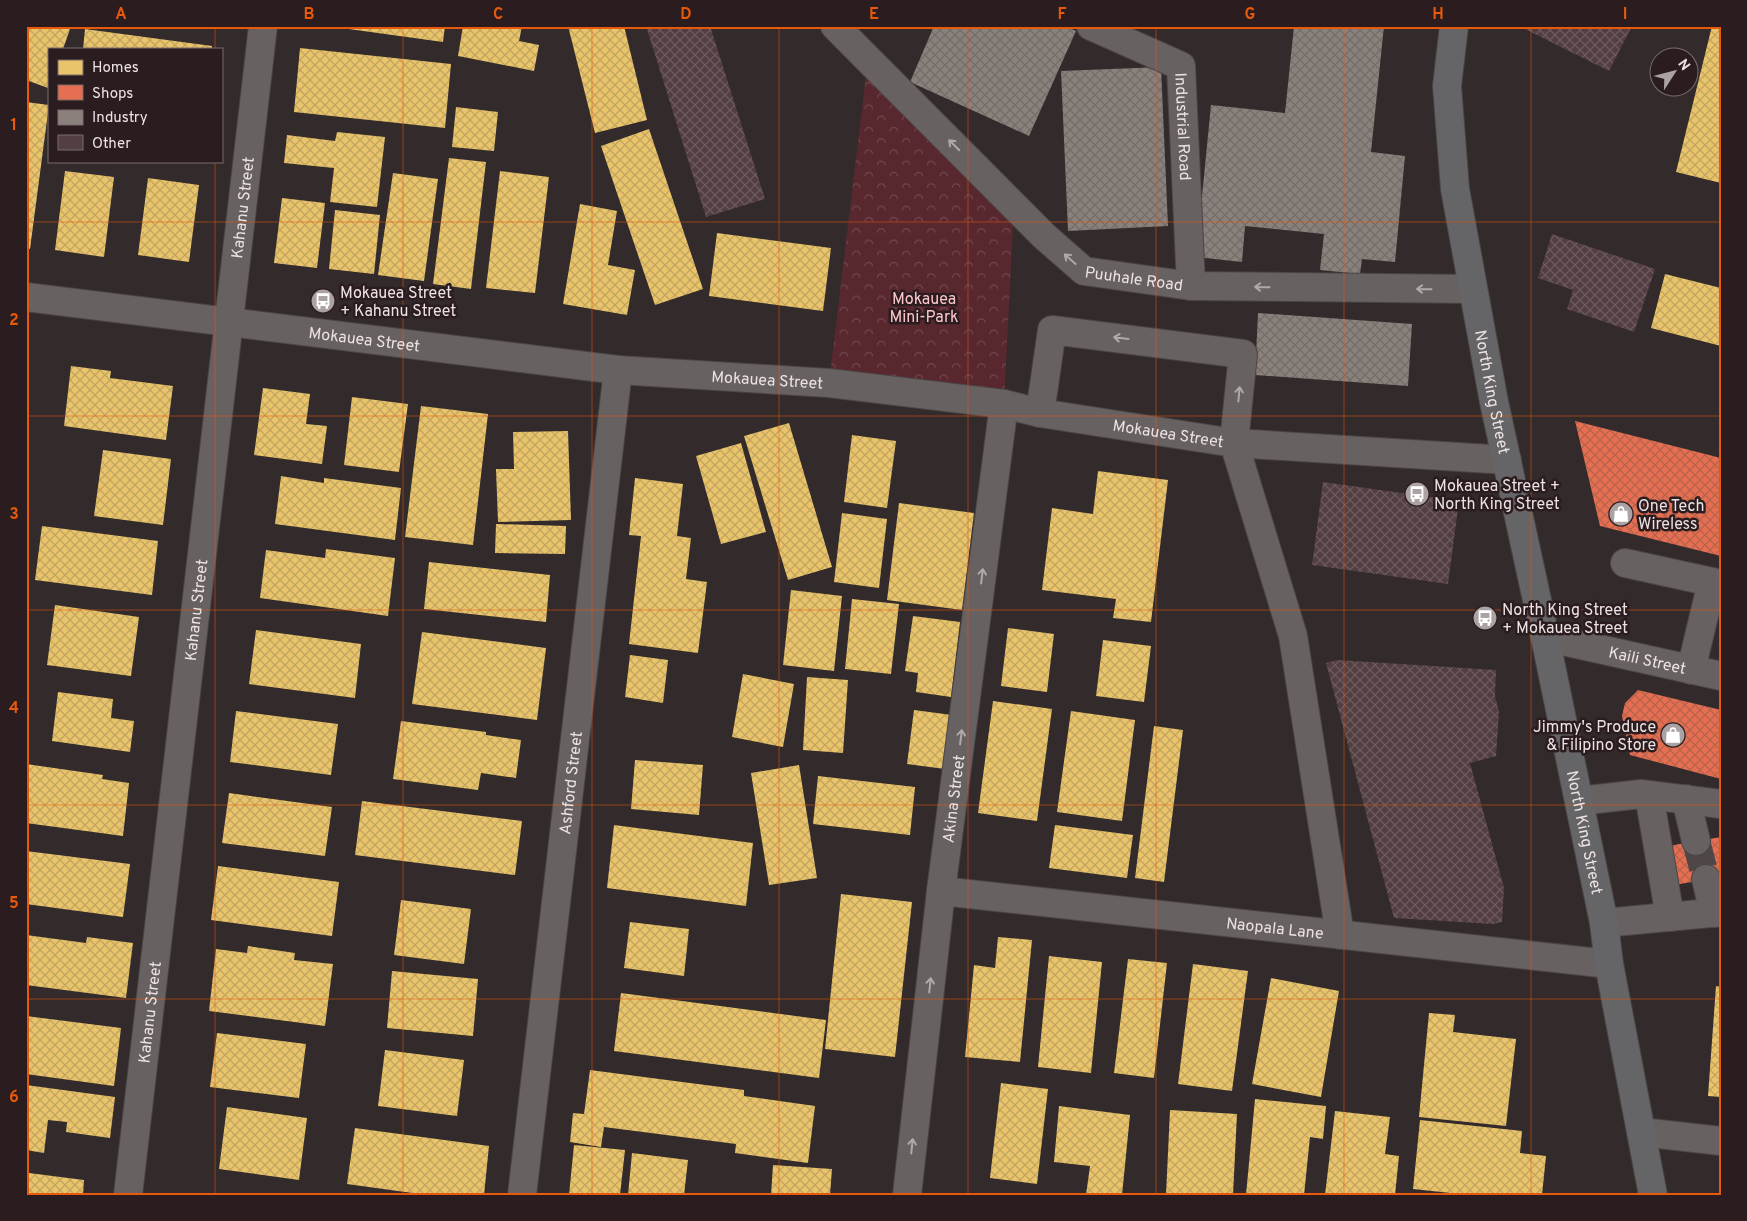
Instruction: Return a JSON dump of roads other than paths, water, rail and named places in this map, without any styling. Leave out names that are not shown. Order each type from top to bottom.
[{"type":"main road","name":"North King Street","points":[[1454,26],[1447,86],[1455,189],[1494,402],[1508,460],[1604,923],[1609,964],[1653,1195]]},
{"type":"street","name":"Kahanu Street","points":[[128,1195],[263,26]]},
{"type":"street","name":"Puuhale Road","points":[[835,26],[1044,236],[1084,271],[1191,286],[1473,289]]},
{"type":"street","name":"Industrial Road","points":[[1091,26],[1181,66],[1191,286]]},
{"type":"street","name":"Mokauea Street","points":[[26,297],[618,370],[829,383],[1004,404],[1040,413],[1234,442],[1508,460]]},
{"type":"street","points":[[1040,413],[1052,330],[1242,354],[1234,442],[1293,636],[1340,935]]},
{"type":"street","name":"Ashford Street","points":[[522,1195],[618,370]]},
{"type":"street","name":"Akina Street","points":[[907,1195],[940,891],[1004,404]]},
{"type":"street","points":[[1625,563],[1716,584],[1691,670]]},
{"type":"street","name":"Kaili Street","points":[[1545,638],[1721,676]]},
{"type":"street","points":[[1579,802],[1641,794],[1721,804]]},
{"type":"street","points":[[1649,795],[1670,917]]},
{"type":"street","points":[[1686,799],[1696,841]]},
{"type":"street","points":[[1604,923],[1718,912],[1706,880]]},
{"type":"street","name":"Naopala Lane","points":[[940,891],[1609,964]]},
{"type":"street","points":[[1641,1132],[1721,1141]]},
{"type":"tunnel","points":[[1696,841],[1706,879]]},
{"type":"place","name":"Mokauea Street + Kahanu Street","points":[[323,301]]},
{"type":"place","name":"Mokauea Street + North King Street","points":[[1417,494]]},
{"type":"place","name":"One Tech Wireless","points":[[1621,514]]},
{"type":"place","name":"North King Street + Mokauea Street","points":[[1485,618]]},
{"type":"place","name":"Jimmy's Produce & Filipino Store","points":[[1673,735]]},
{"type":"park label","name":"Mokauea Mini-Park","points":[[924,307]]}]
